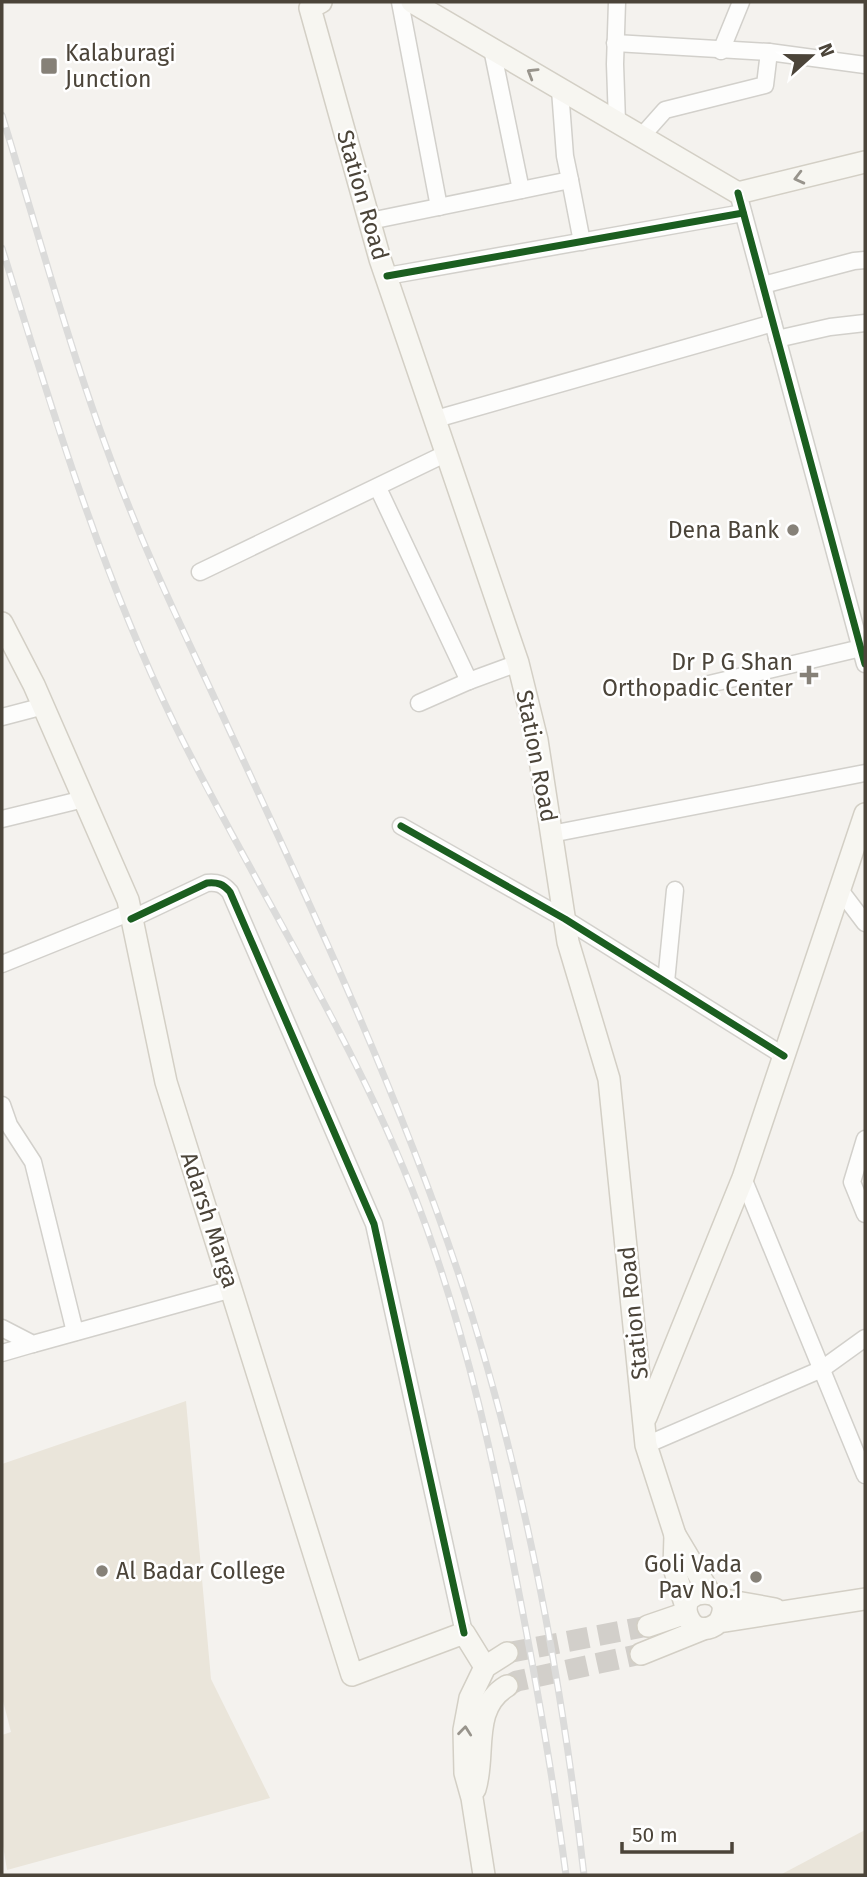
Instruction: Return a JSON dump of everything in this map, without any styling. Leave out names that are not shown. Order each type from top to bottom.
[{"type":"main road","name":"Station Road","points":[[321,2],[310,8],[370,221],[518,663],[537,740],[568,942],[609,1079],[646,1444],[675,1535]]},
{"type":"main road","points":[[412,2],[617,122],[741,203],[865,162]]},
{"type":"main road","name":"Adarsh Marga","points":[[2,622],[44,706],[128,900],[166,1082],[352,1675],[464,1633]]},
{"type":"main road","points":[[644,1422],[743,1178],[865,814]]},
{"type":"main road","points":[[675,1535],[723,1611],[711,1626]]},
{"type":"main road","points":[[675,1535],[674,1567],[686,1610],[692,1624],[711,1626]]},
{"type":"main road","points":[[648,1626],[686,1610],[697,1593],[784,1612]]},
{"type":"main road","points":[[640,1654],[711,1626],[865,1600]]},
{"type":"main road","points":[[464,1633],[485,1667]]},
{"type":"main road","points":[[484,1875],[464,1760],[464,1730],[470,1698],[485,1667],[507,1653]]},
{"type":"main road","points":[[472,1798],[477,1783],[485,1714],[492,1698],[507,1686]]},
{"type":"street","points":[[401,2],[439,207]]},
{"type":"street","points":[[617,2],[617,122]]},
{"type":"street","points":[[721,51],[741,2]]},
{"type":"street","points":[[615,43],[769,52],[865,65]]},
{"type":"street","points":[[492,49],[521,190]]},
{"type":"street","points":[[641,137],[664,110],[765,85],[769,52]]},
{"type":"street","points":[[560,90],[565,156],[582,242]]},
{"type":"street","points":[[370,221],[570,180]]},
{"type":"street","points":[[387,276],[582,242],[741,203],[863,656],[705,685]]},
{"type":"street","points":[[763,285],[865,260]]},
{"type":"street","points":[[436,419],[773,323]]},
{"type":"street","points":[[777,339],[830,327],[865,323]]},
{"type":"street","points":[[200,572],[447,453]]},
{"type":"street","points":[[378,488],[469,681]]},
{"type":"street","points":[[419,703],[518,663]]},
{"type":"street","points":[[2,717],[44,706]]},
{"type":"street","points":[[551,834],[865,773]]},
{"type":"street","points":[[2,819],[84,799]]},
{"type":"street","points":[[401,827],[565,919],[784,1056]]},
{"type":"street","points":[[2,964],[131,916],[207,883],[224,885],[230,892],[374,1224],[464,1633]]},
{"type":"street","points":[[666,982],[675,890]]},
{"type":"street","points":[[840,890],[865,923]]},
{"type":"street","points":[[2,1105],[9,1125],[33,1162],[75,1332]]},
{"type":"street","points":[[865,1139],[852,1182],[865,1214]]},
{"type":"street","points":[[743,1178],[865,1475]]},
{"type":"street","points":[[2,1353],[232,1289]]},
{"type":"street","points":[[2,1328],[33,1343]]},
{"type":"street","points":[[646,1444],[822,1369],[865,1338]]},
{"type":"shaded area","name":"Al Badar College","points":[[186,1401],[211,1679],[270,1798],[7,1870],[2,1840],[2,1735],[11,1732],[2,1697],[2,1464]]},
{"type":"shaded area","points":[[865,1830],[865,1875],[780,1875]]},
{"type":"tunnel","points":[[507,1653],[648,1626]]},
{"type":"tunnel","points":[[507,1686],[517,1681],[641,1654]]},
{"type":"railway","points":[[2,115],[64,321],[116,474],[167,595],[347,989],[406,1129],[458,1272],[501,1419],[536,1570],[564,1723],[584,1875]]},
{"type":"railway","points":[[2,248],[79,489],[147,665],[206,786],[308,972],[372,1098],[401,1163],[442,1272],[479,1404],[499,1493],[537,1692],[566,1875]]},
{"type":"cycle path","points":[[738,193],[865,664]]},
{"type":"cycle path","points":[[387,276],[743,213]]},
{"type":"cycle path","points":[[401,826],[565,919],[784,1056]]},
{"type":"cycle path","points":[[131,919],[207,883],[220,884],[230,892],[374,1224],[464,1633]]},
{"type":"place","name":"Kalaburagi Junction","points":[[49,66]]},
{"type":"place","name":"Dena Bank","points":[[793,530]]},
{"type":"place","name":"Dr P G Shan Orthopadic Center","points":[[809,675]]},
{"type":"place","name":"Al Badar College","points":[[102,1571]]},
{"type":"place","name":"Goli Vada Pav No.1","points":[[756,1577]]}]
